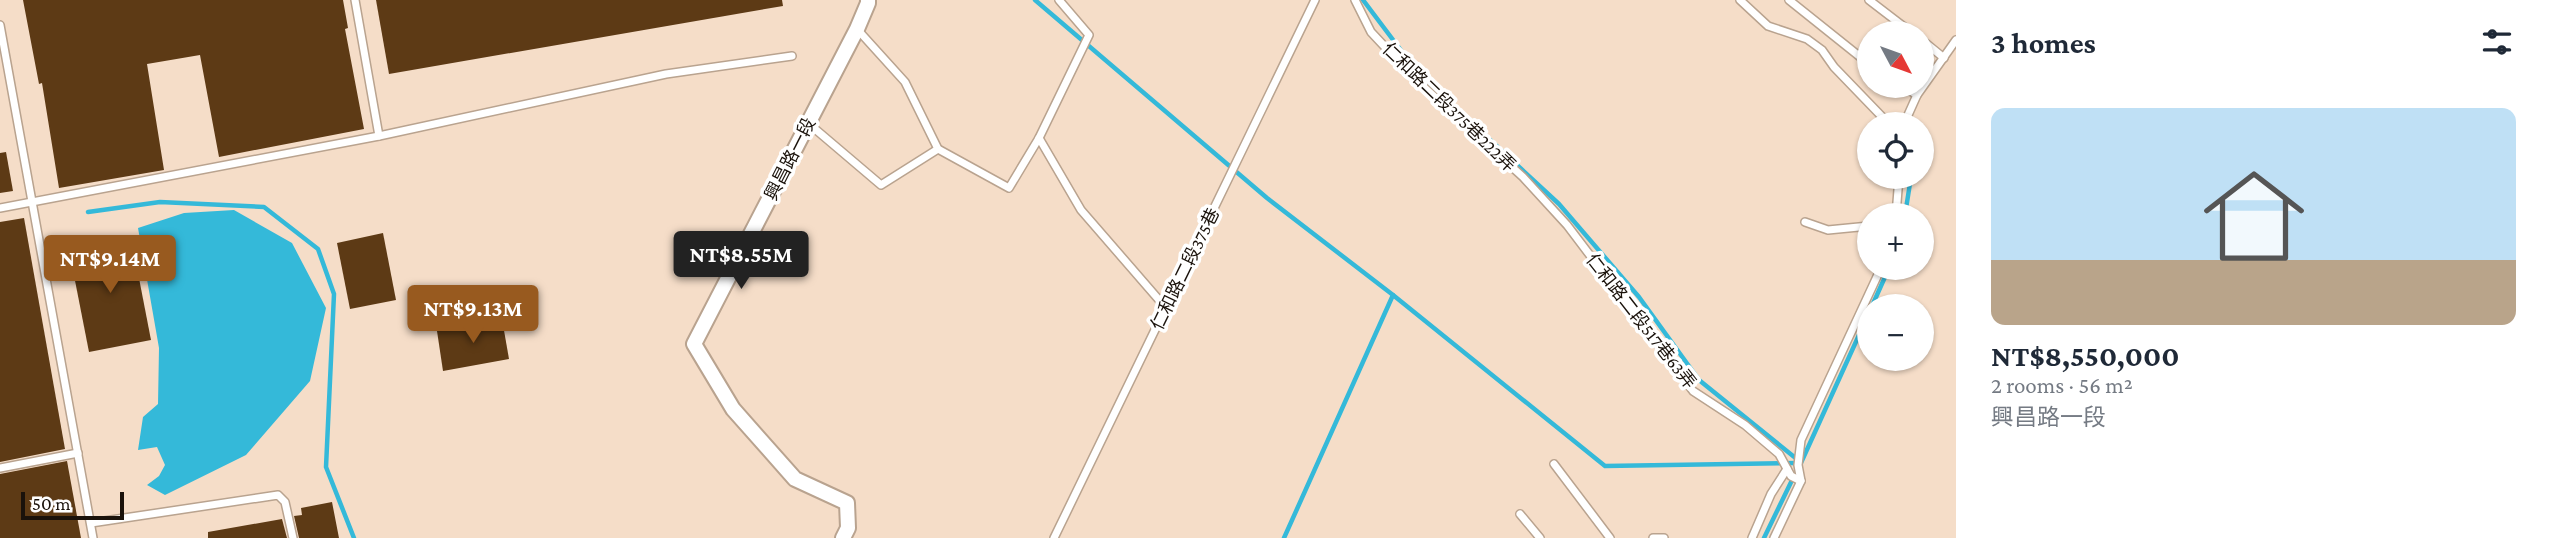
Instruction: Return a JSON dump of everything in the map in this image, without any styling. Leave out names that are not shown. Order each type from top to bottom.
[{"type":"street","name":"興昌路一段","points":[[843,538],[848,528],[847,503],[796,479],[733,409],[694,344],[857,29],[868,0]]},
{"type":"lane","points":[[355,0],[379,136]]},
{"type":"lane","points":[[857,29],[905,82],[938,149],[1009,188],[1039,138],[1089,35],[1059,0]]},
{"type":"lane","name":"仁和路二段375巷","points":[[1054,538],[1315,0]]},
{"type":"lane","name":"仁和路二段375巷222弄","points":[[1355,0],[1371,32],[1415,79],[1523,177]]},
{"type":"lane","points":[[1740,0],[1768,26],[1807,39],[1822,50],[1878,112]]},
{"type":"lane","points":[[1789,0],[1857,54]]},
{"type":"lane","points":[[1870,0],[1897,21]]},
{"type":"lane","points":[[0,25],[93,538]]},
{"type":"lane","points":[[1934,72],[1956,40]]},
{"type":"lane","points":[[1934,50],[1944,58]]},
{"type":"lane","points":[[0,208],[379,136],[666,74],[792,56]]},
{"type":"lane","points":[[808,123],[881,185],[938,149]]},
{"type":"lane","points":[[1039,138],[1081,210],[1166,308]]},
{"type":"lane","name":"仁和路二段517巷63弄","points":[[1523,177],[1567,225],[1693,391],[1745,425],[1779,454],[1791,476],[1801,481]]},
{"type":"lane","points":[[1805,222],[1815,228],[1828,230],[1857,227]]},
{"type":"lane","points":[[1774,538],[1801,481],[1798,465],[1801,440],[1875,280]]},
{"type":"lane","points":[[0,467],[78,453]]},
{"type":"lane","points":[[1554,464],[1609,538]]},
{"type":"lane","points":[[1752,538],[1771,494],[1787,469]]},
{"type":"lane","points":[[91,523],[278,495],[285,502],[293,538]]},
{"type":"lane","points":[[1520,514],[1539,538]]},
{"type":"lane","points":[[1653,538],[1664,538]]},
{"type":"water","points":[[234,210],[292,243],[326,308],[310,381],[246,455],[165,495],[147,485],[159,476],[165,465],[157,447],[138,450],[143,417],[158,404],[159,348],[138,228],[184,213]]},
{"type":"building","points":[[23,0],[343,0],[348,28],[345,29],[364,129],[219,157],[200,55],[147,64],[164,170],[59,188],[42,83],[39,84]]},
{"type":"building","points":[[376,0],[782,0],[783,6],[389,74]]},
{"type":"building","points":[[6,152],[13,191],[0,193],[0,153]]},
{"type":"building","points":[[24,218],[65,449],[0,462],[0,222]]},
{"type":"building","points":[[383,233],[396,300],[350,309],[337,243]]},
{"type":"building","points":[[131,237],[151,340],[89,352],[69,250]]},
{"type":"building","points":[[502,319],[509,359],[443,371],[437,331]]},
{"type":"building","points":[[67,461],[81,538],[0,538],[0,474]]},
{"type":"building","points":[[332,502],[339,538],[299,538],[294,516],[302,515],[301,508]]},
{"type":"building","points":[[282,519],[287,538],[208,538],[208,532]]},
{"type":"waterway","points":[[1035,0],[1267,198],[1393,295],[1605,466],[1798,463]]},
{"type":"waterway","points":[[1363,0],[1418,73],[1559,204],[1639,297],[1699,380],[1798,460]]},
{"type":"waterway","points":[[1907,203],[1909,189]]},
{"type":"waterway","points":[[88,212],[160,202],[264,207],[318,249],[334,294],[326,467],[354,538]]},
{"type":"waterway","points":[[1877,294],[1884,280]]},
{"type":"waterway","points":[[1284,538],[1393,295]]},
{"type":"waterway","points":[[1800,465],[1857,339]]},
{"type":"waterway","points":[[1764,538],[1794,476]]}]
